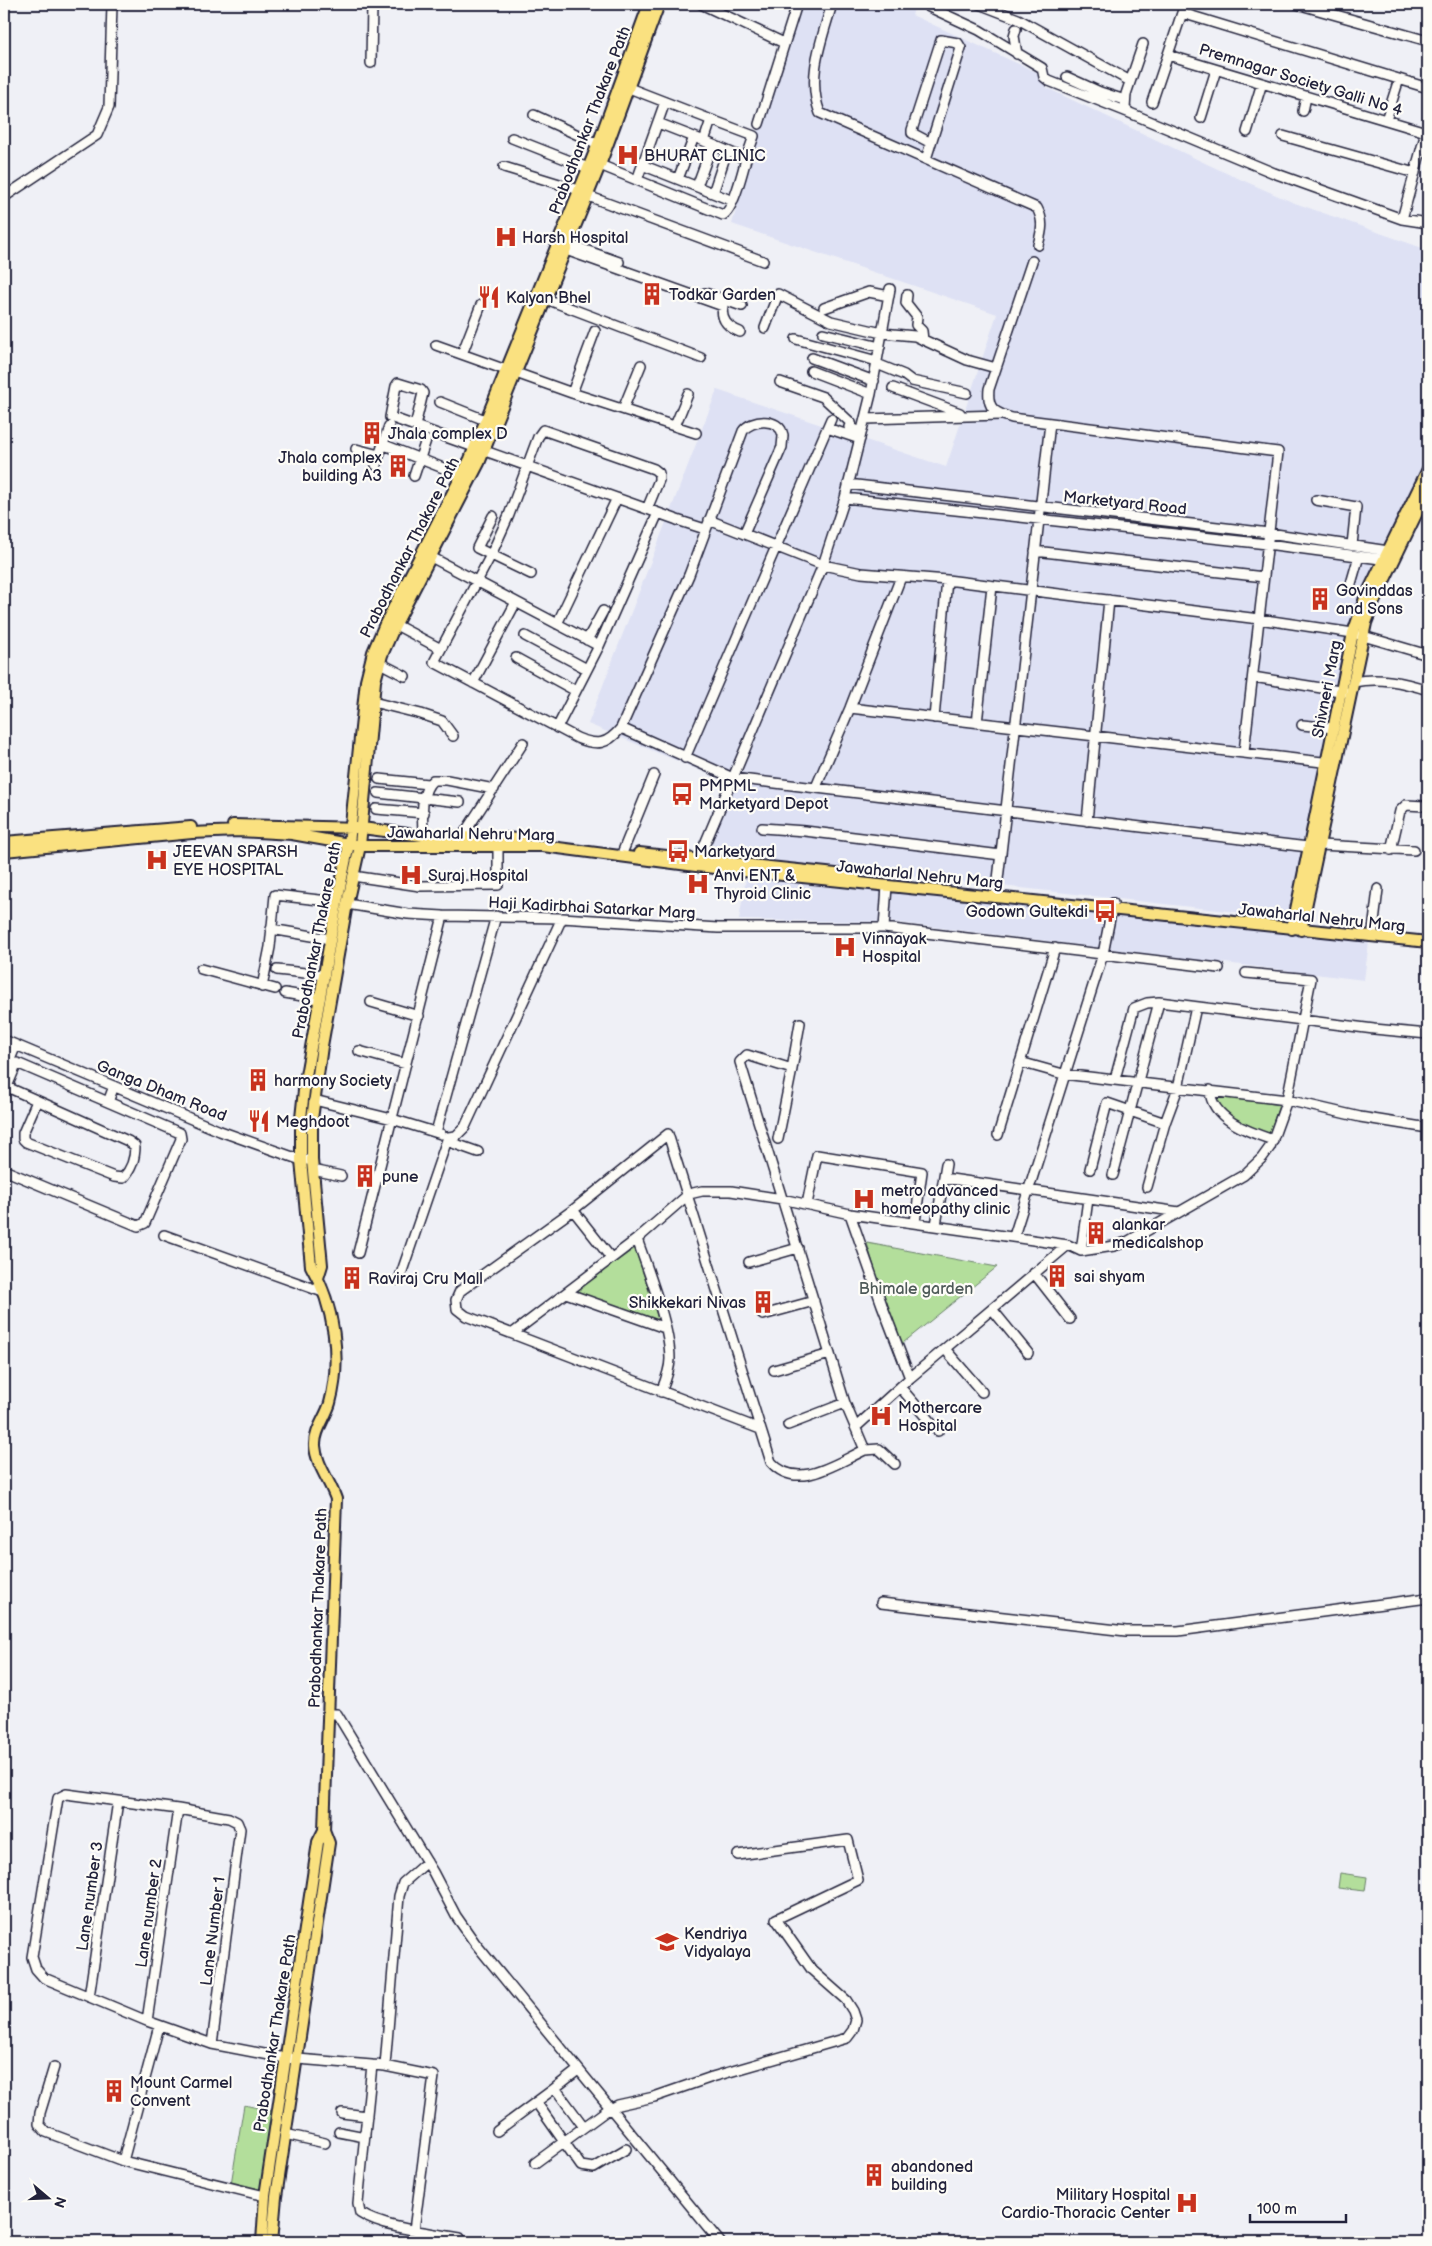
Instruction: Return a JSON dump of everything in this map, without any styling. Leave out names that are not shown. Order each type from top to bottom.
[{"type":"main road","name":"Prabodhankar Thakare Path","points":[[262,2242],[265,2196],[328,1843],[324,1830],[336,1499],[318,1459],[314,1444],[332,1395],[335,1347],[331,1318],[318,1278],[311,1266],[308,1163],[314,1100],[342,903],[355,845],[362,828],[375,681],[380,663],[396,626],[431,557],[479,449],[583,193],[600,165],[608,130],[649,4]]},
{"type":"main road","name":"Prabodhankar Thakare Path","points":[[318,1278],[322,1265],[301,1118],[305,1081],[330,939],[353,876],[355,845],[351,828],[366,680],[373,652],[385,624],[462,475],[479,449],[485,420],[511,372],[546,299],[567,247],[583,193],[588,168],[598,144],[608,130],[629,88],[659,4]]},
{"type":"main road","name":"Shivneri Marg","points":[[1297,926],[1320,845],[1334,728],[1346,692],[1353,682],[1363,636],[1374,602],[1391,556],[1428,469]]},
{"type":"main road","name":"Shivneri Marg","points":[[1297,926],[1308,847],[1331,763],[1346,692],[1352,633],[1365,598],[1428,490]]},
{"type":"main road","points":[[4,842],[86,837],[168,828],[248,824],[320,833]]},
{"type":"main road","name":"Jawaharlal Nehru Marg","points":[[320,833],[362,828],[422,836],[543,846],[1297,926],[1428,942]]},
{"type":"main road","points":[[4,851],[192,833],[238,831],[292,834],[320,833]]},
{"type":"main road","name":"Jawaharlal Nehru Marg","points":[[320,833],[355,845],[502,843],[544,840],[887,886],[996,894]]},
{"type":"main road","name":"Jawaharlal Nehru Marg","points":[[1297,926],[1428,936]]},
{"type":"main road","name":"Prabodhankar Thakare Path","points":[[272,2242],[285,2134],[290,2058]]},
{"type":"street","points":[[4,197],[97,135],[109,107],[112,4]]},
{"type":"street","points":[[371,62],[372,4]]},
{"type":"street","points":[[701,4],[784,43]]},
{"type":"street","points":[[759,124],[797,4]]},
{"type":"street","points":[[832,4],[816,62],[814,88],[820,113],[1037,208],[1043,230],[1038,244]]},
{"type":"street","points":[[979,4],[1018,18],[1130,82]]},
{"type":"street","points":[[1297,4],[1428,41]]},
{"type":"street","points":[[927,6],[979,30],[1042,68],[1044,77],[1050,81],[1274,173],[1402,219],[1428,223]]},
{"type":"street","points":[[1152,102],[1183,8],[1428,88]]},
{"type":"street","points":[[1016,29],[1014,36],[1017,54]]},
{"type":"street","points":[[926,159],[961,48],[958,43],[948,40],[942,40],[912,130],[916,137],[931,143]]},
{"type":"street","points":[[1130,113],[1125,109],[1125,100],[1143,44]]},
{"type":"street","name":"Premnagar Society Galli No 4","points":[[1168,55],[1386,120],[1427,129]]},
{"type":"street","points":[[1201,118],[1216,70]]},
{"type":"street","points":[[1067,77],[1100,92],[1125,100]]},
{"type":"street","points":[[1386,120],[1399,79]]},
{"type":"street","points":[[1247,132],[1262,83]]},
{"type":"street","points":[[600,165],[724,215],[728,212],[754,136],[629,88]]},
{"type":"street","points":[[1303,111],[1306,97]]},
{"type":"street","points":[[637,180],[665,102]]},
{"type":"street","points":[[534,115],[598,144]]},
{"type":"street","points":[[697,186],[708,143],[709,119]]},
{"type":"street","points":[[658,123],[746,159]]},
{"type":"street","points":[[1402,219],[1427,129]]},
{"type":"street","points":[[1283,136],[1415,173]]},
{"type":"street","points":[[678,179],[694,137]]},
{"type":"street","points":[[512,138],[588,168]]},
{"type":"street","points":[[712,193],[727,151]]},
{"type":"street","points":[[642,165],[732,201]]},
{"type":"street","points":[[504,168],[583,193],[763,261]]},
{"type":"street","points":[[567,247],[742,306]]},
{"type":"street","points":[[567,247],[723,306],[721,314],[724,321],[740,332]]},
{"type":"street","points":[[1001,415],[990,406],[988,400],[989,389],[1032,261]]},
{"type":"street","points":[[697,862],[823,565],[861,436],[874,380],[890,292],[869,292],[824,308]]},
{"type":"street","points":[[765,328],[778,294],[831,322],[882,333],[903,334],[924,340],[967,360],[996,368]]},
{"type":"street","points":[[907,295],[906,304],[916,317],[916,325],[922,330],[924,340]]},
{"type":"street","points":[[546,299],[701,358]]},
{"type":"street","points":[[462,354],[480,305]]},
{"type":"street","points":[[572,393],[595,331]]},
{"type":"street","points":[[823,333],[880,347]]},
{"type":"street","points":[[796,339],[877,362],[912,381],[967,393]]},
{"type":"street","points":[[436,345],[572,393],[696,433]]},
{"type":"street","points":[[812,358],[874,380]]},
{"type":"street","points":[[623,409],[641,365]]},
{"type":"street","points":[[811,371],[871,394]]},
{"type":"street","points":[[780,382],[823,397],[851,423],[849,427],[861,436]]},
{"type":"street","points":[[415,426],[423,394],[421,390],[398,383],[390,417],[415,426],[479,449],[617,498],[658,513],[676,519],[706,530]]},
{"type":"street","points":[[893,388],[964,416]]},
{"type":"street","points":[[675,426],[688,394]]},
{"type":"street","points":[[440,402],[485,420]]},
{"type":"street","points":[[865,419],[1001,415],[1278,452],[1244,752]]},
{"type":"street","points":[[647,509],[659,480],[658,474],[654,469],[543,430],[538,437],[509,515],[491,555],[434,662],[588,743],[602,743],[613,738],[621,728],[689,575],[743,431],[747,425],[756,421],[766,422],[779,428],[783,436],[782,447],[744,534]]},
{"type":"street","points":[[996,894],[1050,423]]},
{"type":"street","points":[[685,758],[829,424],[861,436]]},
{"type":"street","points":[[376,465],[389,426]]},
{"type":"street","points":[[414,476],[426,440]]},
{"type":"street","points":[[382,444],[462,475]]},
{"type":"street","points":[[356,449],[379,455]]},
{"type":"street","name":"Marketyard Road","points":[[848,484],[1040,508],[1269,533],[1352,545],[1391,556]]},
{"type":"street","points":[[557,624],[617,498]]},
{"type":"street","name":"Marketyard Road","points":[[844,498],[1039,518],[1359,556],[1391,556]]},
{"type":"street","points":[[1316,500],[1356,508],[1352,545]]},
{"type":"street","points":[[557,728],[599,646],[658,513]]},
{"type":"street","points":[[493,516],[477,548],[531,574]]},
{"type":"street","points":[[709,520],[823,565],[861,573],[947,580],[1259,619],[1352,633],[1428,655]]},
{"type":"street","points":[[1035,551],[1264,577]]},
{"type":"street","points":[[1350,587],[1359,556]]},
{"type":"street","points":[[431,557],[599,646]]},
{"type":"street","points":[[816,787],[850,708],[901,577]]},
{"type":"street","points":[[934,718],[947,580]]},
{"type":"street","points":[[977,722],[992,586]]},
{"type":"street","points":[[1087,821],[1109,600]]},
{"type":"street","points":[[473,683],[516,602]]},
{"type":"street","points":[[587,640],[603,611]]},
{"type":"street","points":[[396,626],[441,649]]},
{"type":"street","points":[[525,636],[587,669]]},
{"type":"street","points":[[516,658],[576,690]]},
{"type":"street","points":[[380,663],[405,676]]},
{"type":"street","points":[[1252,677],[1346,692]]},
{"type":"street","points":[[1353,682],[1377,679],[1402,682],[1428,690]]},
{"type":"street","points":[[374,702],[421,714],[442,722],[453,736]]},
{"type":"street","points":[[850,708],[1331,763]]},
{"type":"street","points":[[1302,724],[1334,728]]},
{"type":"street","points":[[621,728],[733,778],[1308,847],[1320,845],[1414,850]]},
{"type":"street","points":[[462,838],[523,742]]},
{"type":"street","points":[[623,851],[654,774]]},
{"type":"street","points":[[379,779],[428,784]]},
{"type":"street","points":[[422,836],[424,799],[428,784],[433,780],[439,779],[494,789]]},
{"type":"street","points":[[378,794],[460,802]]},
{"type":"street","points":[[1391,850],[1400,811],[1406,805],[1425,806]]},
{"type":"street","points":[[376,809],[424,813]]},
{"type":"street","points":[[762,828],[805,831],[1001,855]]},
{"type":"street","points":[[353,876],[420,886],[498,885],[502,843]]},
{"type":"street","points":[[884,928],[887,886]]},
{"type":"street","points":[[1373,931],[1378,888]]},
{"type":"street","name":"Haji Kadirbhai Satarkar Marg","points":[[271,929],[275,896],[342,903],[408,914],[443,916],[562,918],[718,928],[884,928],[1219,968]]},
{"type":"street","points":[[1014,1236],[1063,1074],[1103,954],[1112,907]]},
{"type":"street","points":[[358,1253],[443,916]]},
{"type":"street","points":[[436,1132],[496,916]]},
{"type":"street","points":[[448,1139],[456,1136],[465,1127],[562,918]]},
{"type":"street","points":[[262,986],[271,929],[330,939]]},
{"type":"street","points":[[998,1134],[1055,948]]},
{"type":"street","points":[[201,969],[275,989]]},
{"type":"street","points":[[277,970],[324,975]]},
{"type":"street","points":[[513,1333],[638,1238],[689,1194],[714,1190],[731,1190],[782,1199],[850,1214],[1014,1236],[1068,1245],[1082,1251],[1114,1246],[1126,1242],[1244,1175],[1262,1158],[1273,1140],[1287,1100],[1311,979],[1246,972]]},
{"type":"street","points":[[285,993],[320,998]]},
{"type":"street","points":[[371,1002],[419,1016]]},
{"type":"street","points":[[1115,1079],[1134,1008],[1147,1003],[1159,1002],[1428,1034]]},
{"type":"street","points":[[1113,1175],[1159,1002]]},
{"type":"street","points":[[1148,1187],[1165,1123],[1178,1088],[1196,1007]]},
{"type":"street","points":[[778,1139],[800,1023]]},
{"type":"street","name":"Ganga Dham Road","points":[[4,1040],[220,1131],[341,1176]]},
{"type":"street","points":[[4,1074],[16,1046]]},
{"type":"street","points":[[359,1051],[406,1064]]},
{"type":"street","points":[[792,1069],[747,1055],[740,1062],[845,1403],[865,1450]]},
{"type":"street","points":[[1020,1062],[1063,1074],[1287,1100],[1360,1117],[1428,1128]]},
{"type":"street","points":[[4,1170],[138,1226],[145,1223],[181,1139],[180,1133],[17,1063],[5,1090],[38,1101],[128,1141],[135,1146],[129,1172],[123,1178],[114,1177],[22,1139],[38,1101]]},
{"type":"street","points":[[108,1102],[114,1086]]},
{"type":"street","points":[[1210,1090],[1211,1099],[1218,1110],[1229,1120],[1273,1140]]},
{"type":"street","points":[[314,1100],[436,1132],[478,1152]]},
{"type":"street","points":[[1090,1169],[1107,1103],[1165,1123]]},
{"type":"street","points":[[760,1429],[466,1316],[457,1310],[456,1300],[460,1291],[573,1210],[668,1134],[689,1194],[771,1462],[782,1472],[790,1475],[808,1476],[865,1450],[879,1449],[895,1464]]},
{"type":"street","points":[[399,1280],[448,1139]]},
{"type":"street","points":[[807,1204],[817,1155],[922,1172],[915,1222]]},
{"type":"street","points":[[936,1225],[946,1164]]},
{"type":"street","points":[[944,1178],[1179,1212]]},
{"type":"street","points":[[1082,1251],[1088,1199]]},
{"type":"street","points":[[573,1210],[612,1258]]},
{"type":"street","points":[[850,1214],[910,1378]]},
{"type":"street","points":[[164,1235],[323,1292]]},
{"type":"street","points":[[638,1238],[665,1328],[670,1358],[668,1375],[661,1392]]},
{"type":"street","points":[[856,1427],[910,1378],[1068,1245]]},
{"type":"street","points":[[749,1262],[798,1248]]},
{"type":"street","points":[[1034,1273],[1070,1319]]},
{"type":"street","points":[[566,1293],[665,1328]]},
{"type":"street","points":[[763,1315],[814,1302]]},
{"type":"street","points":[[992,1309],[1028,1353]]},
{"type":"street","points":[[944,1349],[982,1392]]},
{"type":"street","points":[[774,1370],[830,1354]]},
{"type":"street","points":[[900,1387],[938,1430]]},
{"type":"street","points":[[788,1425],[845,1403]]},
{"type":"street","points":[[881,1603],[1126,1631],[1178,1630],[1428,1598]]},
{"type":"street","points":[[329,1714],[337,1714],[427,1862],[456,1916],[475,1943],[720,2242]]},
{"type":"street","points":[[178,1809],[66,1794],[58,1798],[32,1957],[36,1969],[44,1978],[159,2026],[212,2044],[290,2058],[386,2066],[434,2076],[414,2230]]},
{"type":"street","name":"Lane number 3","points":[[89,1997],[118,1800]]},
{"type":"street","name":"Lane Number 1","points":[[178,1809],[229,1818],[237,1822],[240,1829],[212,2044]]},
{"type":"street","name":"Lane number 2","points":[[147,2021],[178,1809]]},
{"type":"street","points":[[535,2163],[610,2108],[654,2097],[721,2074],[826,2046],[847,2038],[853,2030],[856,2020],[846,2000],[812,1970],[776,1919],[858,1880],[848,1840],[738,1855]]},
{"type":"street","points":[[386,2066],[399,1896],[403,1883],[427,1862]]},
{"type":"street","points":[[124,2161],[159,2026]]},
{"type":"street","points":[[372,2065],[362,2136],[358,2204],[360,2213],[367,2217],[414,2230],[460,2238]]},
{"type":"street","points":[[54,2067],[40,2113],[39,2124],[46,2132],[124,2161],[265,2196]]},
{"type":"street","points":[[497,2131],[578,2070]]},
{"type":"street","points":[[555,2088],[584,2127]]},
{"type":"street","points":[[536,2102],[581,2166],[594,2168],[626,2149]]},
{"type":"street","points":[[342,2113],[364,2116]]},
{"type":"street","points":[[339,2132],[362,2136]]},
{"type":"street","points":[[285,2134],[325,2144]]},
{"type":"shaded area","name":"Marketyard","points":[[793,4],[916,4],[912,15],[1036,72],[1047,88],[1226,173],[1292,202],[1428,250],[1428,455],[1369,574],[1347,647],[1290,918],[697,852],[726,781],[588,724],[717,390],[946,467],[997,314],[732,224]]},
{"type":"shaded area","points":[[746,878],[1369,942],[1364,980],[891,922],[739,920]]},
{"type":"green space","points":[[1209,1093],[1279,1105],[1268,1138],[1239,1126]]},
{"type":"green space","name":"Bhimale garden","points":[[867,1243],[997,1267],[898,1347]]},
{"type":"green space","points":[[635,1248],[659,1322],[576,1291]]},
{"type":"green space","points":[[1340,1873],[1367,1877],[1365,1891],[1338,1888]]},
{"type":"green space","points":[[244,2105],[272,2111],[262,2191],[231,2184]]},
{"type":"place","name":"BHURAT CLINIC","points":[[628,155]]},
{"type":"place","name":"Harsh Hospital","points":[[506,237]]},
{"type":"place","name":"Todkar Garden","points":[[652,294]]},
{"type":"place","name":"Kalyan Bhel","points":[[489,297]]},
{"type":"place","name":"Jhala complex D","points":[[372,433]]},
{"type":"place","name":"Jhala complex building A3","points":[[398,466]]},
{"type":"place","name":"Govinddas and Sons","points":[[1320,599]]},
{"type":"place","name":"PMPML Marketyard Depot","points":[[682,794]]},
{"type":"place","name":"Marketyard","points":[[678,851]]},
{"type":"place","name":"JEEVAN SPARSH EYE HOSPITAL","points":[[157,860]]},
{"type":"place","name":"Suraj Hospital","points":[[411,875]]},
{"type":"place","name":"Anvi ENT & Thyroid Clinic","points":[[698,884]]},
{"type":"place","name":"Godown Gultekdi","points":[[1105,911]]},
{"type":"place","name":"Vinnayak Hospital","points":[[845,947]]},
{"type":"place","name":"harmony Society","points":[[258,1080]]},
{"type":"place","name":"Meghdoot","points":[[259,1121]]},
{"type":"place","name":"pune","points":[[365,1176]]},
{"type":"place","name":"metro advanced homeopathy clinic","points":[[864,1199]]},
{"type":"place","name":"alankar medicalshop","points":[[1096,1233]]},
{"type":"place","name":"sai shyam","points":[[1057,1276]]},
{"type":"place","name":"Raviraj Cru Mall","points":[[352,1278]]},
{"type":"place","name":"Shikkekari Nivas","points":[[763,1302]]},
{"type":"place","name":"Mothercare Hospital","points":[[881,1416]]},
{"type":"place","name":"Kendriya Vidyalaya","points":[[667,1942]]},
{"type":"place","name":"Mount Carmel Convent","points":[[114,2091]]},
{"type":"place","name":"abandoned building","points":[[874,2175]]},
{"type":"place","name":"Military Hospital Cardio-Thoracic Center","points":[[1187,2203]]}]
